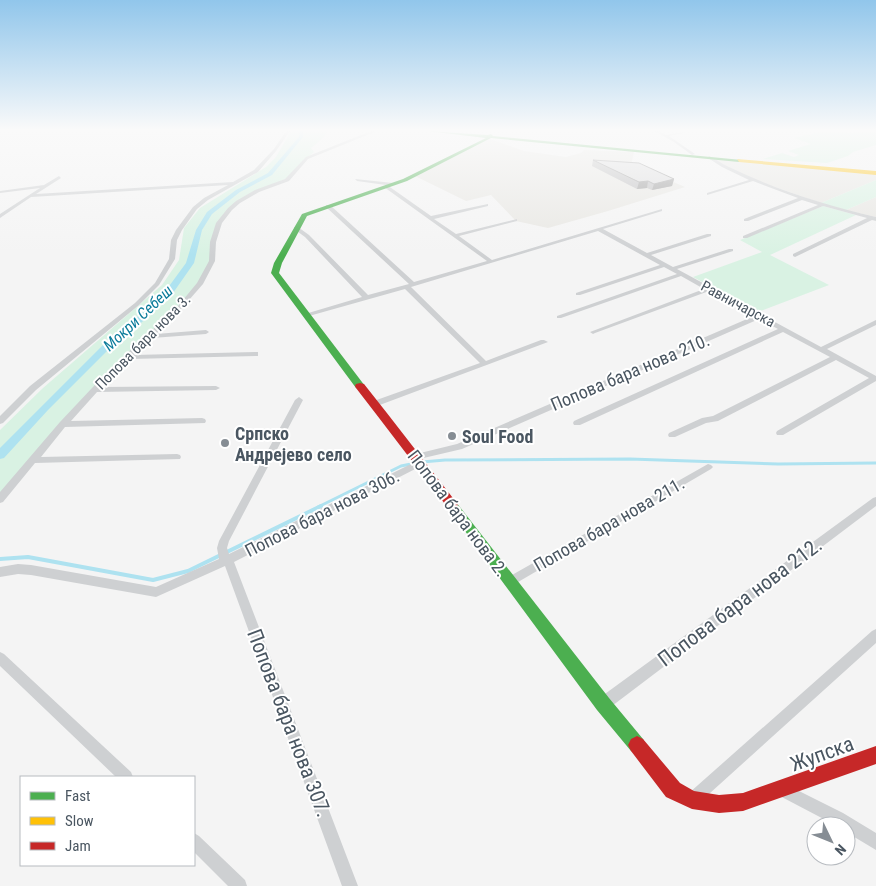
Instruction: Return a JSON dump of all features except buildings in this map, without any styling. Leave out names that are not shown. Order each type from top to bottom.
[{"type":"main road","name":"Попова бара нова 2.","points":[[414,172],[388,185],[304,215],[275,271],[509,582],[603,704],[673,790],[692,800],[719,804],[743,802],[781,789]]},
{"type":"main road","name":"Жупска","points":[[781,789],[876,755]]},
{"type":"street","points":[[0,421],[34,388],[137,304],[157,284],[172,259],[174,240],[185,221],[200,203],[252,172]]},
{"type":"street","name":"Попова бара нова 3.","points":[[0,500],[63,424],[193,293],[212,261],[215,232],[219,223],[230,209],[257,191],[287,180],[294,172]]},
{"type":"street","points":[[738,172],[753,180],[822,205],[874,218]]},
{"type":"street","points":[[0,216],[59,176]]},
{"type":"street","points":[[358,180],[388,185],[491,262]]},
{"type":"street","points":[[709,194],[753,180]]},
{"type":"street","points":[[30,196],[236,183]]},
{"type":"street","points":[[0,192],[45,186]]},
{"type":"street","points":[[746,220],[803,198]]},
{"type":"street","points":[[430,218],[486,205]]},
{"type":"street","points":[[745,237],[822,205]]},
{"type":"street","points":[[328,206],[410,286],[485,364]]},
{"type":"street","points":[[307,315],[600,230],[660,210]]},
{"type":"street","points":[[795,255],[874,218]]},
{"type":"street","points":[[454,236],[515,220]]},
{"type":"street","points":[[296,228],[307,236],[367,298]]},
{"type":"street","name":"Равничарска","points":[[600,230],[875,378]]},
{"type":"street","points":[[647,256],[709,235]]},
{"type":"street","points":[[595,305],[578,294],[731,250]]},
{"type":"street","points":[[558,317],[682,274]]},
{"type":"street","points":[[593,332],[710,290]]},
{"type":"street","name":"Попова бара нова 210.","points":[[417,461],[459,447],[760,316]]},
{"type":"street","points":[[822,349],[876,322]]},
{"type":"street","points":[[577,422],[783,329]]},
{"type":"street","points":[[151,336],[206,332]]},
{"type":"street","points":[[374,404],[544,342]]},
{"type":"street","points":[[128,357],[255,354]]},
{"type":"street","points":[[672,435],[705,420],[716,419],[836,357]]},
{"type":"street","points":[[780,433],[875,378]]},
{"type":"street","points":[[95,390],[216,388]]},
{"type":"street","name":"Попова бара нова 306.","points":[[225,557],[298,400]]},
{"type":"street","points":[[63,424],[202,421]]},
{"type":"street","points":[[32,460],[178,457]]},
{"type":"street","name":"Попова бара нова 306.","points":[[0,572],[18,569],[31,570],[156,592],[417,461]]},
{"type":"street","name":"Попова бара нова 211.","points":[[509,582],[708,467]]},
{"type":"street","name":"Попова бара нова 212.","points":[[603,704],[876,501]]},
{"type":"street","name":"Попова бара нова 307.","points":[[225,557],[350,886]]},
{"type":"street","points":[[692,800],[876,635]]},
{"type":"street","points":[[0,658],[125,776]]},
{"type":"street","points":[[781,789],[838,818],[876,842]]},
{"type":"street","points":[[195,842],[239,886]]},
{"type":"shaded area","points":[[422,172],[651,172],[685,187],[548,228],[516,221],[491,195],[466,201],[415,176]]},
{"type":"shaded area","points":[[738,172],[876,174],[876,180],[821,203]]},
{"type":"shaded area","points":[[876,197],[876,217],[846,210]]},
{"type":"green space","points":[[257,172],[294,172],[291,176],[238,202],[219,223],[212,261],[200,284],[111,373],[0,501],[0,430],[43,388],[162,285],[179,260],[184,228],[200,208]]},
{"type":"green space","points":[[876,180],[876,197],[846,210],[821,203]]},
{"type":"green space","points":[[823,206],[856,215],[770,255],[829,285],[758,312],[693,277],[762,252],[740,240]]},
{"type":"waterway","name":"Мокри Себеш","points":[[0,455],[44,408],[105,348],[145,315],[170,291],[190,263],[199,230],[209,213],[238,191],[271,172]]},
{"type":"waterway","points":[[422,462],[445,460],[630,459],[778,464],[876,463]]},
{"type":"waterway","points":[[318,507],[401,466],[416,463]]},
{"type":"waterway","points":[[0,559],[28,557],[153,580],[188,571],[321,506]]},
{"type":"traffic: fast","points":[[360,386],[275,273],[278,263],[304,215],[405,180],[420,172]]},
{"type":"traffic: fast","points":[[452,505],[603,704],[637,745]]},
{"type":"traffic: slow","points":[[869,172],[876,173]]},
{"type":"traffic: jam","points":[[360,386],[452,505]]},
{"type":"traffic: jam","points":[[637,745],[673,790],[692,800],[719,804],[743,802],[876,755]]},
{"type":"place","name":"Soul Food","points":[[452,436]]},
{"type":"place","name":"Српско Андрејево село","points":[[225,443]]}]
